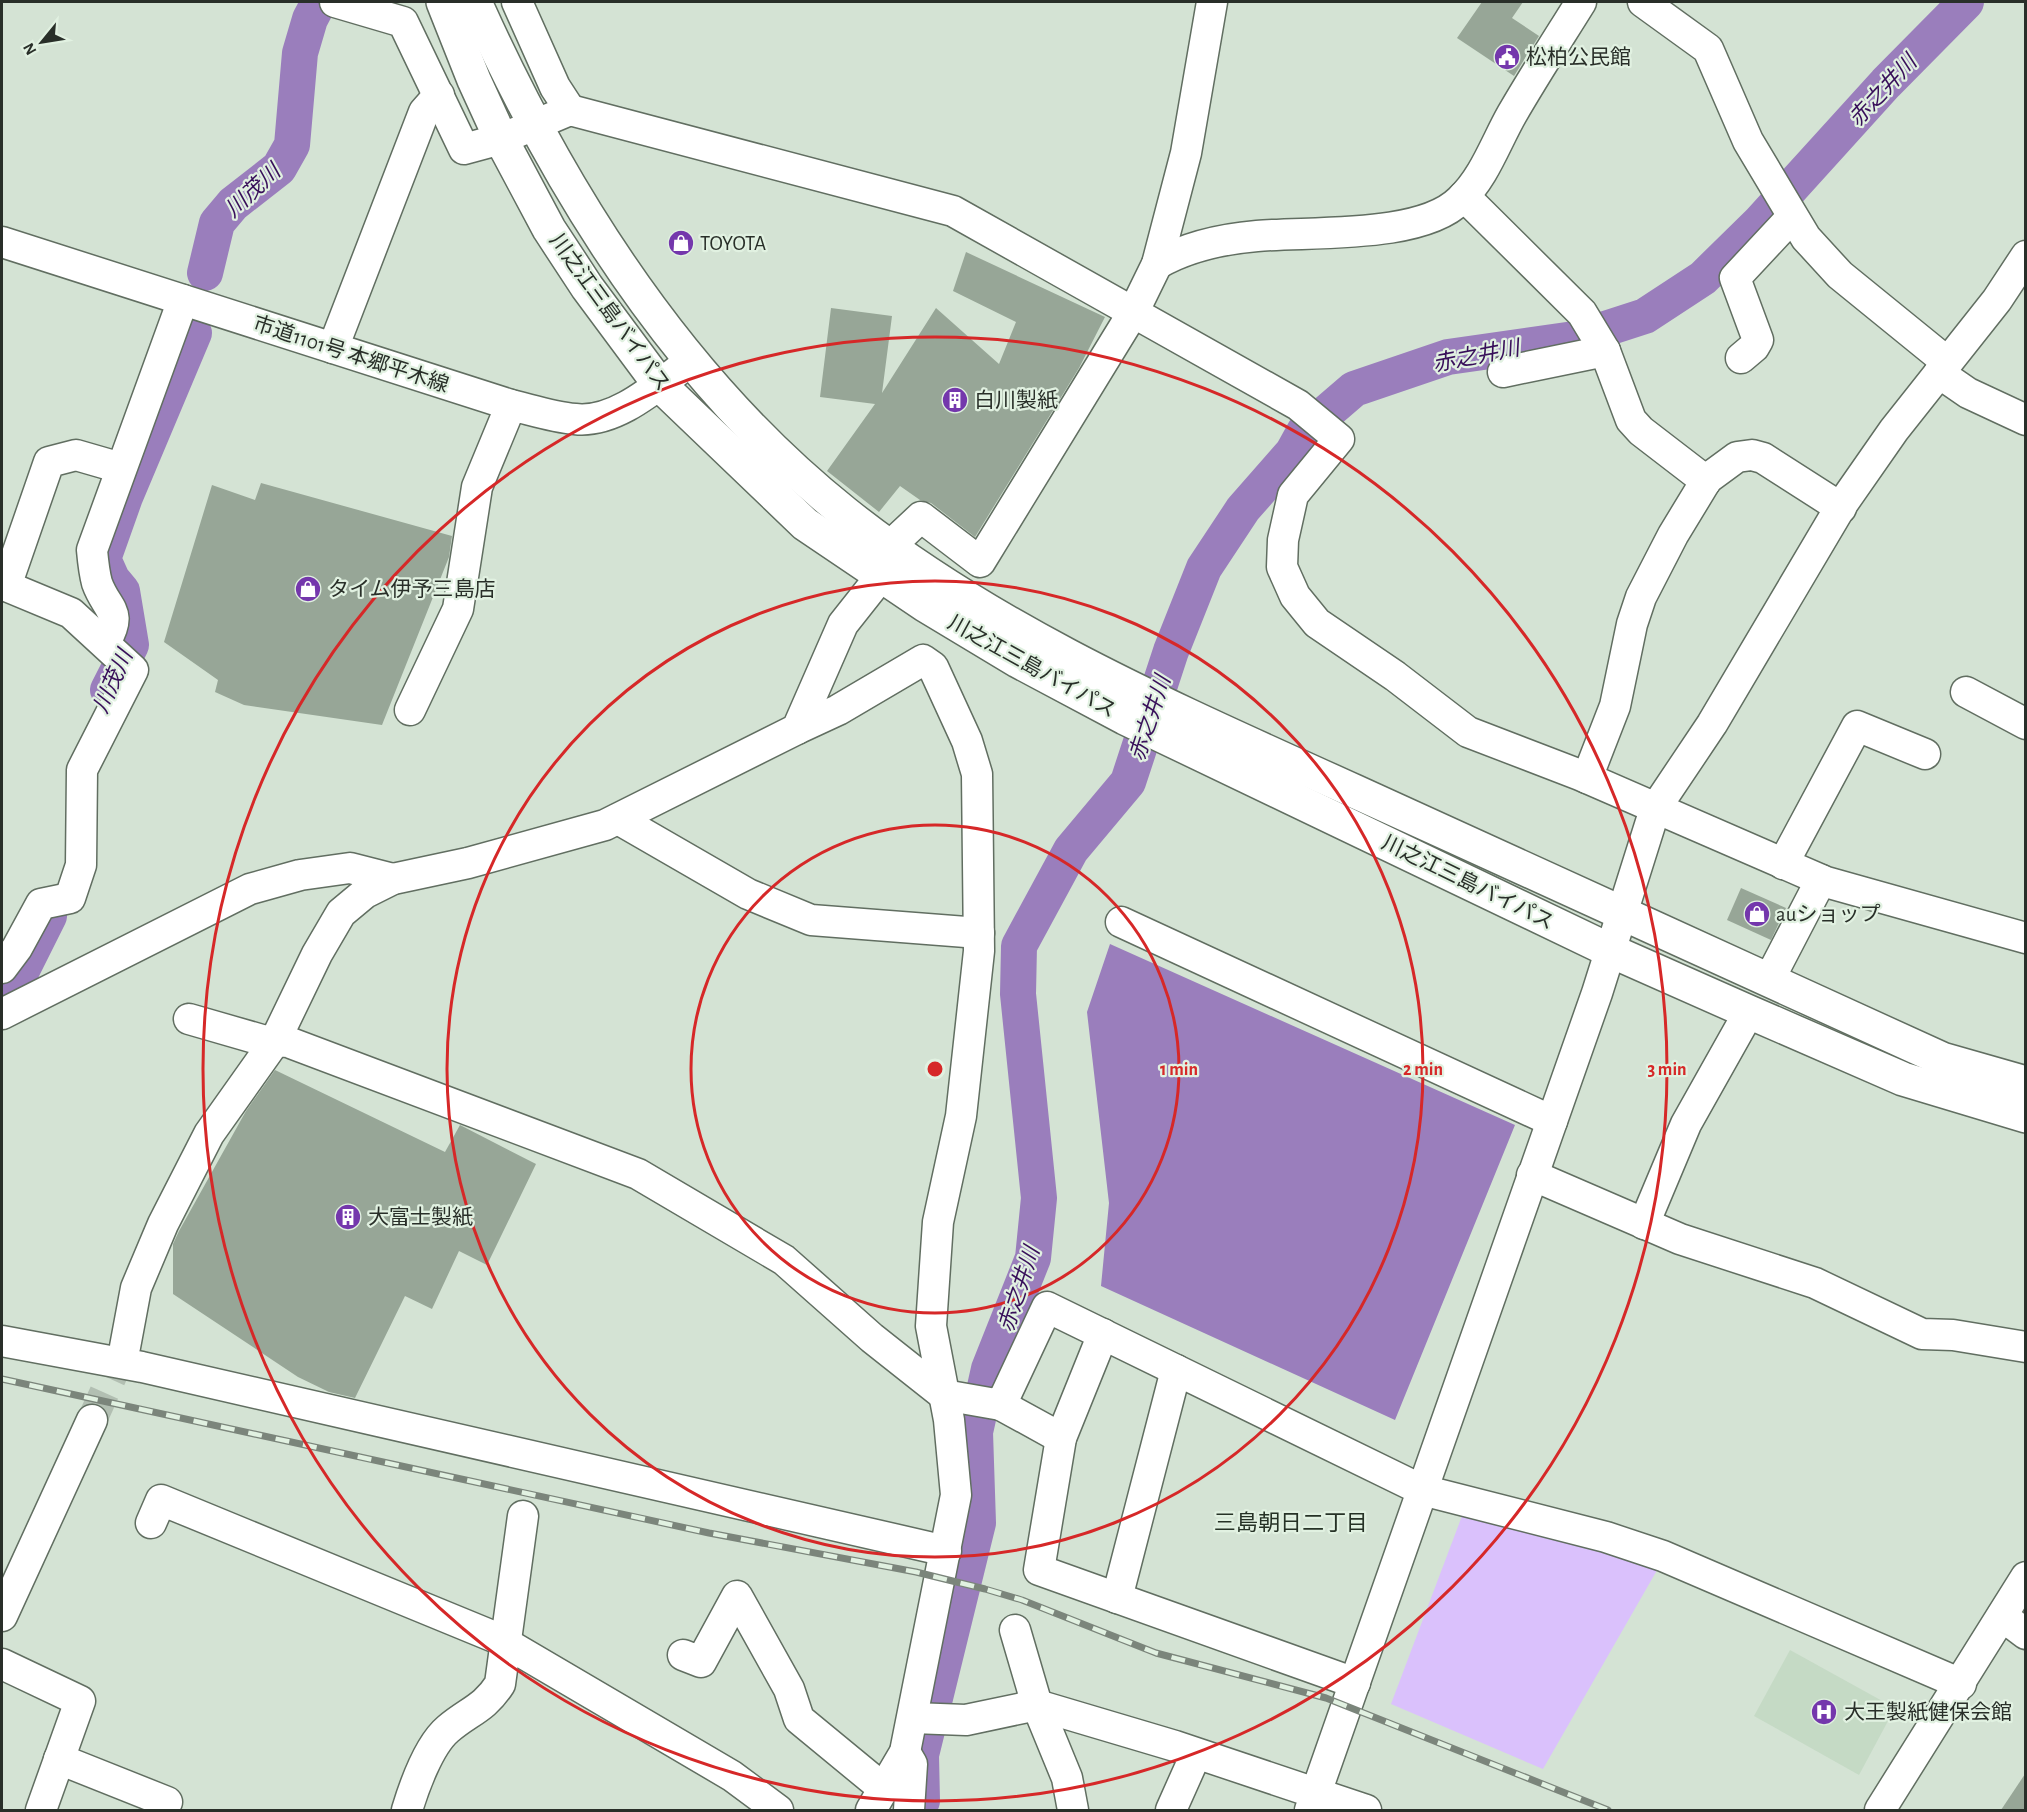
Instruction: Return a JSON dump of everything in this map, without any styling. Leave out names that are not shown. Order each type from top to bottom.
[{"type":"highway","name":"川之江三島バイパス","points":[[443,2],[474,80],[501,139],[549,229],[587,287],[659,384],[805,524],[885,561],[1018,661],[1131,703],[1203,738],[1609,950],[1903,1079],[2025,1116]]},
{"type":"highway","name":"川之江三島バイパス","points":[[475,2],[533,124],[609,251],[692,360],[744,419],[843,512],[885,561]]},
{"type":"highway","name":"川之江三島バイパス","points":[[1203,738],[1620,913],[1942,1059],[2025,1083]]},
{"type":"street","points":[[335,2],[403,22],[464,148],[501,139],[570,110],[953,211],[1134,311],[1298,405],[1338,440],[1293,495],[1283,540],[1282,567],[1295,596],[1317,623],[1395,676],[1468,732],[1587,778],[1821,880],[2025,938]]},
{"type":"street","points":[[517,2],[555,87],[570,110]]},
{"type":"street","points":[[797,729],[843,624],[885,561],[921,517],[980,562],[1134,311],[1157,264],[1186,153],[1212,2]]},
{"type":"street","points":[[1157,264],[1183,249],[1246,237],[1418,224],[1442,214],[1464,196],[1477,178],[1512,115],[1581,2]]},
{"type":"street","points":[[1643,2],[1708,49],[1748,141],[1791,218],[1806,238],[1840,274],[1968,393],[2025,420]]},
{"type":"street","points":[[333,348],[424,112],[439,95]]},
{"type":"street","points":[[1464,196],[1587,321],[1605,351],[1631,420],[1641,431],[1706,481]]},
{"type":"street","points":[[1741,358],[1754,347],[1758,340],[1735,278],[1791,218]]},
{"type":"street","name":"市道1101号 本郷平木線","points":[[2,242],[511,405],[577,420],[604,415],[624,407],[692,360]]},
{"type":"street","points":[[1313,1803],[1552,1121],[1655,809],[1712,724],[1840,508],[1894,430],[1997,300],[2025,256]]},
{"type":"street","points":[[116,654],[115,627],[111,606],[98,584],[92,550],[183,300]]},
{"type":"street","points":[[1503,372],[1605,351]]},
{"type":"street","points":[[410,710],[458,609],[477,487],[511,405]]},
{"type":"street","points":[[2,968],[17,948],[40,904],[70,898],[81,865],[81,770],[133,670],[71,613],[4,585],[49,462],[76,455],[121,468]]},
{"type":"street","points":[[1587,778],[1615,706],[1632,624],[1641,597],[1673,535],[1706,481],[1737,457],[1752,455],[1763,458],[1840,508]]},
{"type":"street","points":[[125,1347],[136,1288],[163,1224],[209,1134],[275,1041],[317,954],[341,913],[365,893],[393,879],[468,863],[618,819],[838,710],[923,660],[933,667],[967,741],[977,774],[979,933],[961,1116],[938,1222],[931,1326],[975,1400]]},
{"type":"street","points":[[1966,692],[2025,724]]},
{"type":"street","points":[[1783,864],[1828,758],[1857,726],[1910,756]]},
{"type":"street","points":[[618,819],[748,894],[811,920],[979,933]]},
{"type":"street","points":[[4,1009],[250,889],[300,875],[350,868],[393,879]]},
{"type":"street","points":[[1769,980],[1821,880]]},
{"type":"street","points":[[1120,922],[1552,1121]]},
{"type":"street","points":[[1644,1224],[1686,1124],[1749,1012]]},
{"type":"street","points":[[189,1019],[262,1040],[288,1042],[638,1174],[784,1260],[872,1338],[975,1400],[1061,1438]]},
{"type":"street","points":[[1532,1175],[1680,1239],[1815,1283],[1922,1334],[1953,1335],[2025,1347]]},
{"type":"street","points":[[683,1655],[701,1662],[737,1596],[789,1689],[799,1719],[877,1800],[928,1718],[946,1551],[975,1400],[1047,1306],[1422,1490],[1606,1537],[1663,1556],[1961,1684]]},
{"type":"street","points":[[1103,1334],[1061,1438],[1039,1570],[1354,1683]]},
{"type":"street","points":[[2,1341],[142,1367],[946,1551]]},
{"type":"street","points":[[1117,1598],[1176,1370]]},
{"type":"street","points":[[2,1616],[92,1420]]},
{"type":"street","points":[[151,1524],[161,1500],[497,1638],[732,1776],[778,1810]]},
{"type":"street","points":[[406,1810],[426,1761],[446,1730],[488,1702],[500,1684],[523,1516]]},
{"type":"street","points":[[1880,1810],[1961,1684],[2014,1625],[2025,1577]]},
{"type":"street","points":[[1015,1630],[1036,1705],[1067,1778],[1073,1810]]},
{"type":"street","points":[[2,1664],[80,1701],[41,1810]]},
{"type":"street","points":[[928,1718],[966,1720],[1036,1705],[1196,1754],[1313,1803],[1366,1810]]},
{"type":"street","points":[[905,1752],[912,1764],[909,1810]]},
{"type":"street","points":[[1171,1810],[1196,1754]]},
{"type":"street","points":[[60,1759],[166,1802]]},
{"type":"shaded area","points":[[1110,944],[1515,1125],[1395,1420],[1101,1286],[1109,1203],[1087,1012]]},
{"type":"shaded area","points":[[1465,1508],[1660,1565],[1543,1769],[1391,1704]]},
{"type":"shaded area","name":"大王製紙健保会館","points":[[1790,1650],[1895,1708],[1859,1775],[1754,1716]]},
{"type":"building","name":"松柏公民館","points":[[1482,2],[1523,2],[1512,18],[1539,36],[1514,76],[1457,38]]},
{"type":"building","name":"白川製紙","points":[[966,252],[1105,317],[1079,368],[975,537],[931,503],[920,500],[900,486],[879,512],[827,471],[875,404],[820,397],[831,308],[892,316],[882,393],[936,308],[999,364],[1016,322],[953,291]]},
{"type":"building","name":"タイム伊予三島店","points":[[261,483],[452,536],[449,557],[382,725],[244,705],[215,692],[218,680],[164,642],[212,485],[255,500]]},
{"type":"building","name":"auショップ","points":[[1741,888],[1786,908],[1771,940],[1727,920]]},
{"type":"building","name":"大富士製紙","points":[[275,1070],[445,1152],[460,1125],[536,1164],[487,1265],[459,1251],[432,1309],[405,1296],[355,1398],[329,1392],[298,1377],[173,1294],[173,1244],[246,1111]]},
{"type":"building","points":[[2025,1774],[2025,1810],[2001,1810]]},
{"type":"waterway","name":"川茂川","points":[[205,273],[217,223],[233,204],[279,168],[292,145],[300,53],[310,19],[319,2]]},
{"type":"waterway","name":"赤之井川","points":[[922,1801],[921,1755],[978,1523],[975,1432],[989,1369],[1033,1258],[1039,1198],[1018,994],[1019,946],[1071,850],[1128,782],[1171,651],[1204,568],[1243,509],[1293,452],[1304,432],[1354,389],[1448,357],[1574,339],[1645,316],[1703,278],[1760,222],[1886,83],[1966,2]]},
{"type":"waterway","name":"川茂川","points":[[108,690],[131,645],[122,591],[112,579],[103,559],[125,497],[194,333]]},
{"type":"waterway","name":"川茂川","points":[[2,991],[18,978],[49,916]]},
{"type":"tunnel","points":[[92,1420],[125,1347]]},
{"type":"railway","points":[[2,1379],[709,1533],[916,1572],[985,1589],[1022,1600],[1156,1653],[1326,1698],[1608,1810]]},
{"type":"place","name":"松柏公民館","points":[[1507,57]]},
{"type":"place","name":"TOYOTA","points":[[681,243]]},
{"type":"place","name":"白川製紙","points":[[955,400]]},
{"type":"place","name":"タイム伊予三島店","points":[[308,589]]},
{"type":"place","name":"auショップ","points":[[1757,914]]},
{"type":"place","name":"大富士製紙","points":[[348,1217]]},
{"type":"place","name":"大王製紙健保会館","points":[[1824,1712]]},
{"type":"district","name":"三島朝日二丁目","points":[[1291,1522]]}]
